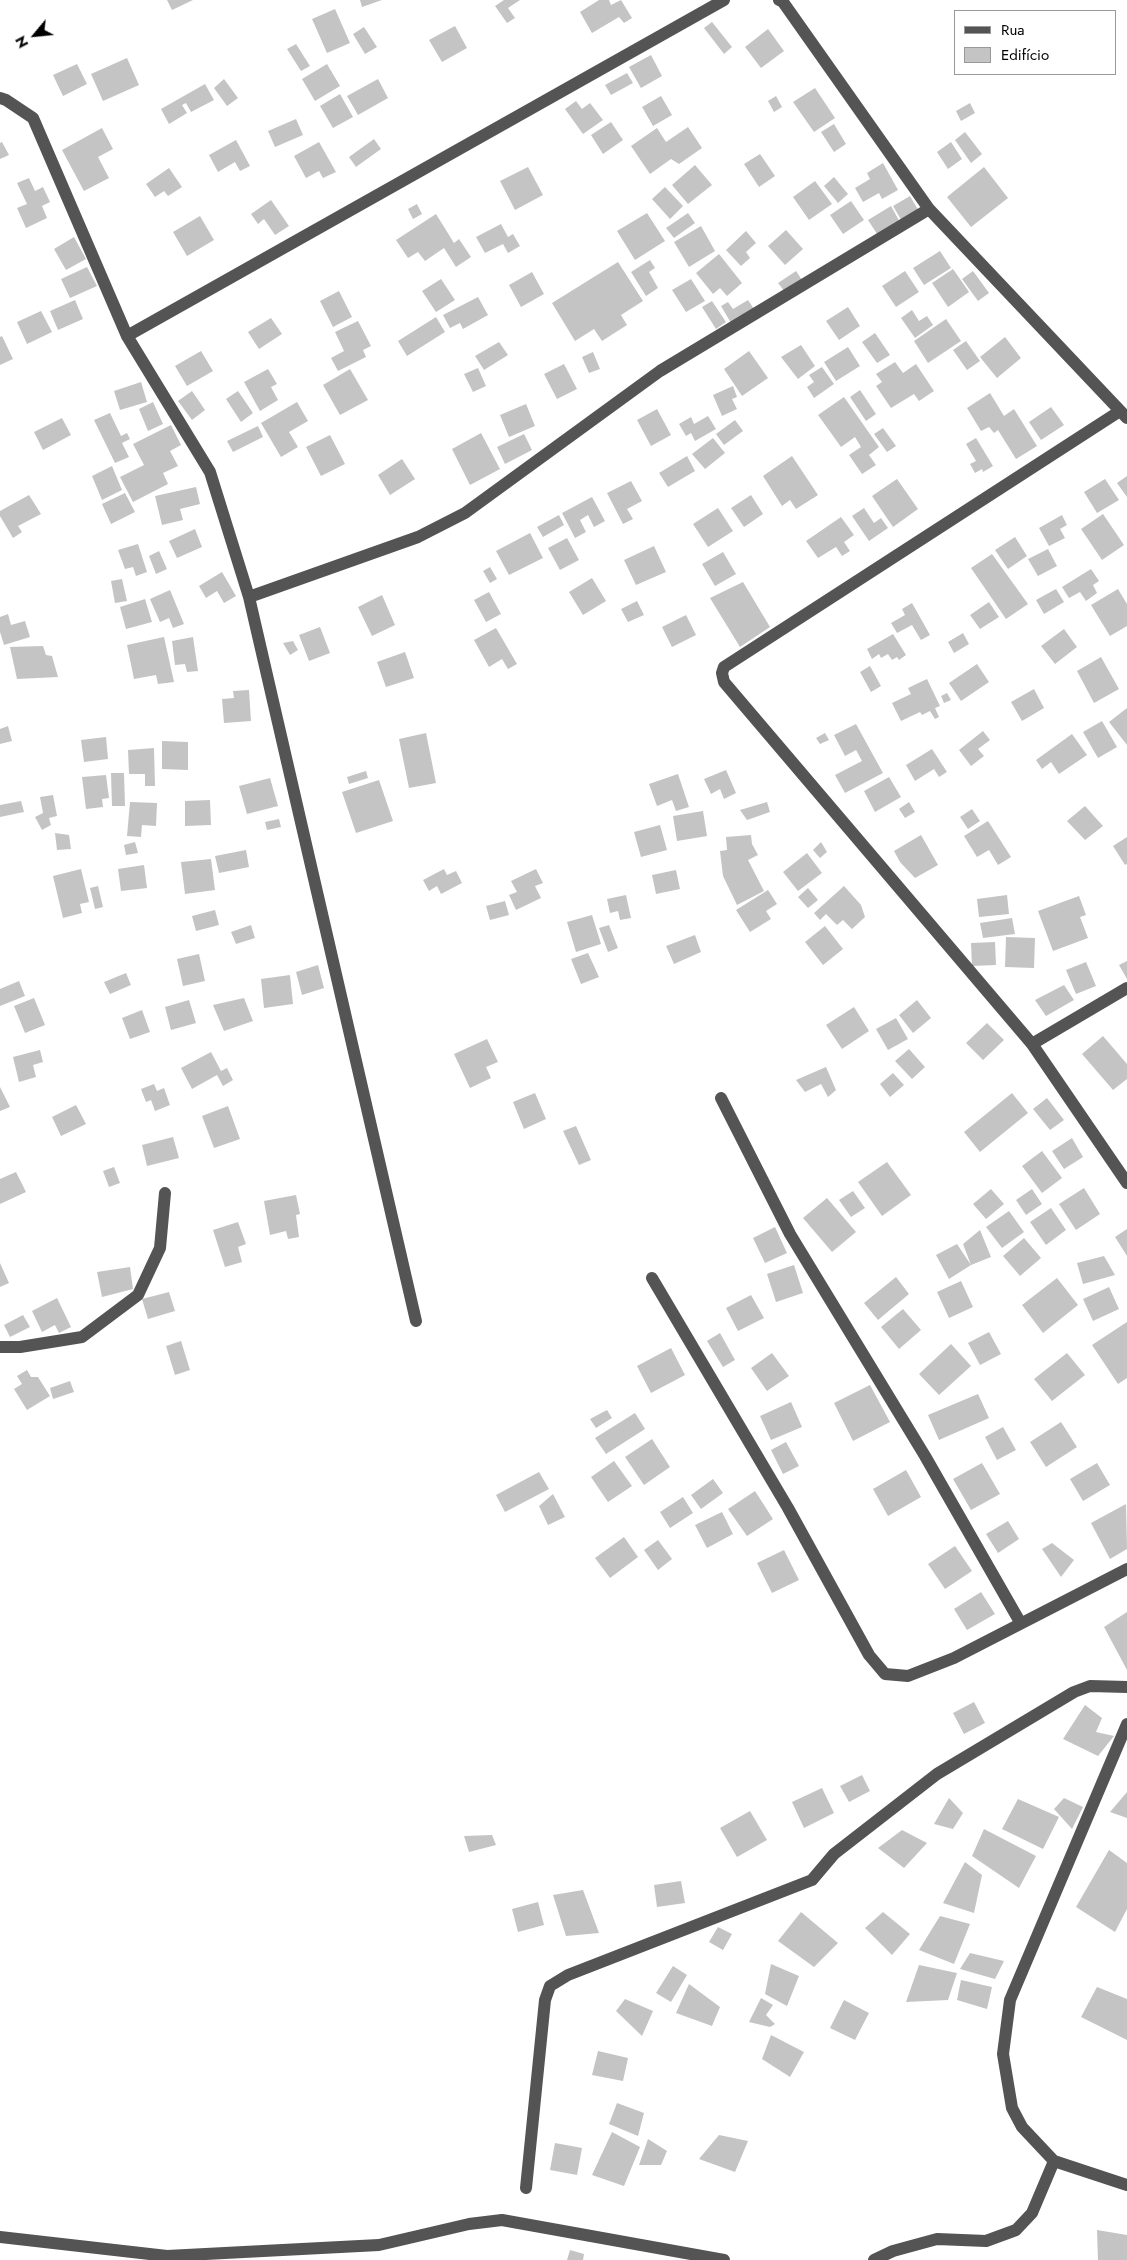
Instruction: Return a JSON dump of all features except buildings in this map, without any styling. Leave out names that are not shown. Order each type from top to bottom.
[{"type":"street","points":[[127,336],[724,0]]},
{"type":"street","points":[[779,0],[783,2],[929,209],[1123,415],[724,667],[722,673],[724,682],[1032,1044],[1127,1183]]},
{"type":"street","points":[[0,98],[33,118],[127,336],[210,472],[248,597],[416,1321]]},
{"type":"street","points":[[248,597],[418,537],[465,513],[660,371],[929,209]]},
{"type":"street","points":[[1032,1044],[1127,988]]},
{"type":"street","points":[[722,1098],[790,1234],[925,1456],[1020,1622]]},
{"type":"street","points":[[0,1347],[20,1347],[82,1337],[138,1295],[160,1248],[165,1193]]},
{"type":"street","points":[[652,1278],[788,1508],[869,1655],[885,1674],[908,1676],[954,1658],[1020,1622],[1127,1569]]},
{"type":"street","points":[[526,2188],[545,2000],[550,1986],[578,1971],[812,1880],[834,1854],[937,1774],[1074,1692],[1090,1686],[1127,1686]]},
{"type":"street","points":[[1127,1724],[1010,2000],[1003,2054],[1012,2108],[1022,2128],[1054,2161],[1127,2184]]},
{"type":"street","points":[[874,2260],[893,2251],[937,2239],[986,2241],[1016,2230],[1032,2213],[1054,2161]]},
{"type":"street","points":[[0,2237],[167,2256],[379,2245],[469,2224],[502,2220],[724,2260]]}]
